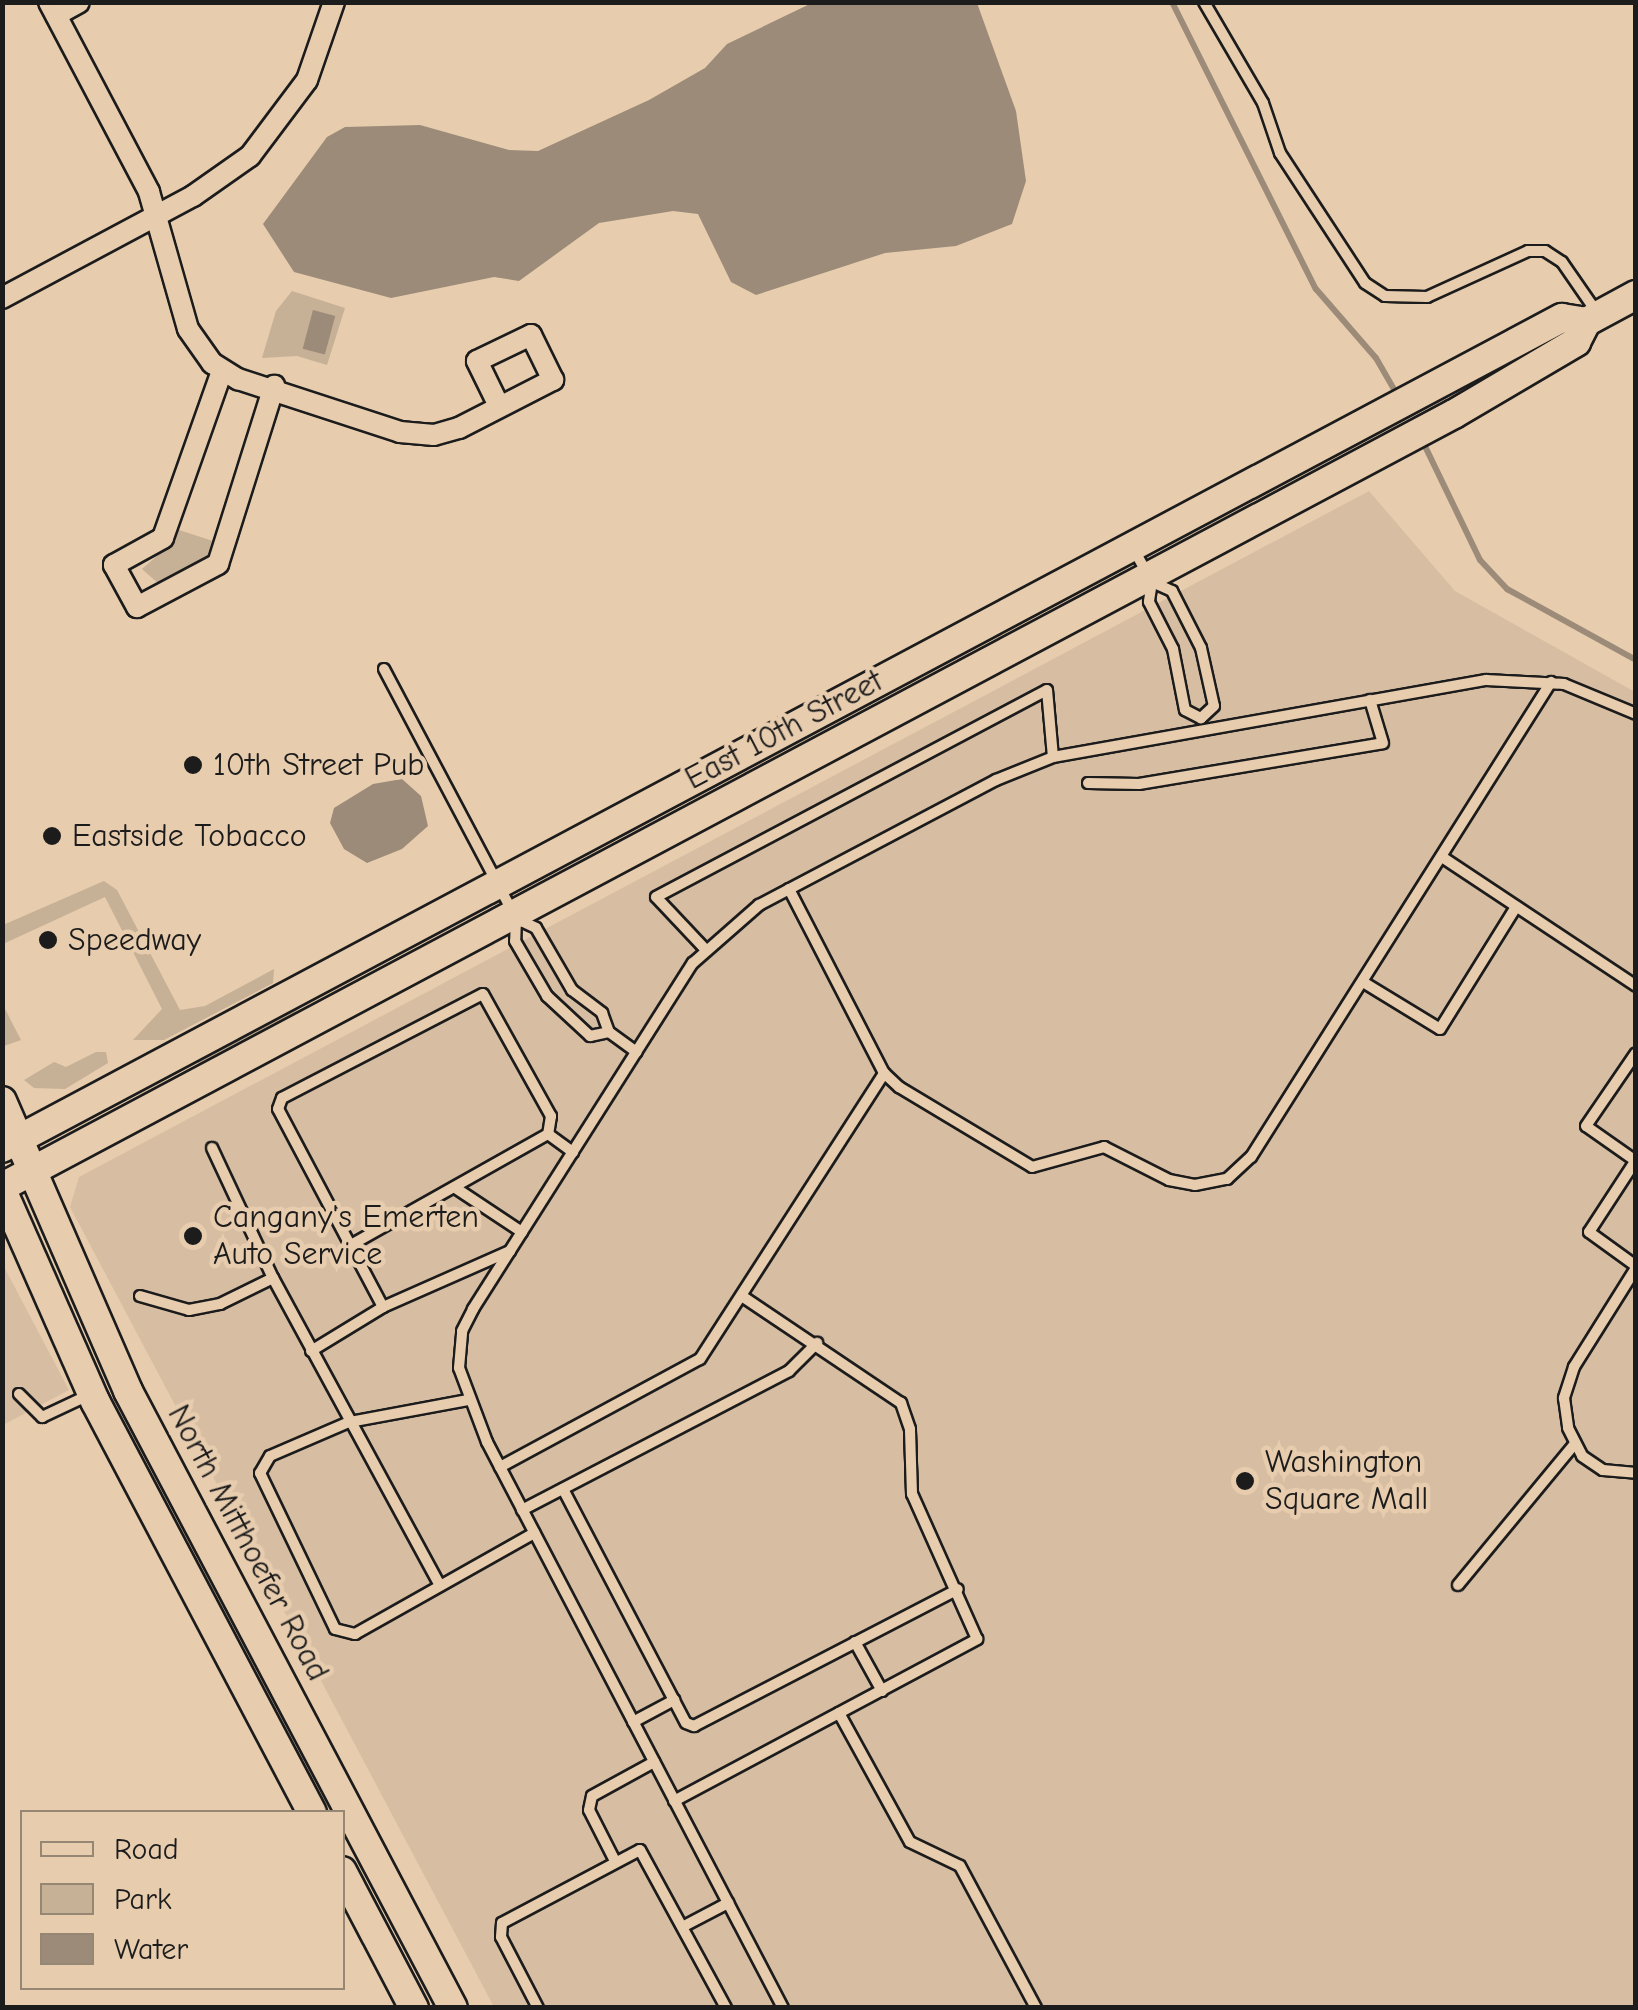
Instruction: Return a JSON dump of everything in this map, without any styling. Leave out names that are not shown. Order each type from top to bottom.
[{"type":"main road","name":"East 10th Street","points":[[11,1143],[1562,318],[1592,318],[1636,295]]},
{"type":"main road","name":"East 10th Street","points":[[2,1188],[1454,414],[1576,342],[1592,318]]},
{"type":"main road","name":"North Mitthoefer Road","points":[[2,1101],[11,1143],[32,1171],[98,1326],[453,2008]]},
{"type":"main road","points":[[2,1188],[92,1394],[311,1810]]},
{"type":"main road","points":[[92,1394],[113,1396],[144,1456],[170,1470]]},
{"type":"main road","points":[[345,1877],[414,2008]]},
{"type":"street","points":[[79,2],[52,9],[149,192],[190,334],[222,371],[413,434],[453,430],[499,406]]},
{"type":"street","points":[[2,298],[155,217],[236,167],[279,124],[308,80],[334,2]]},
{"type":"street","points":[[222,371],[163,538],[114,565],[138,608],[218,564],[274,386]]},
{"type":"lane","points":[[1204,2],[1263,103],[1280,152],[1366,282],[1385,296],[1427,298],[1528,251],[1545,251],[1562,262],[1592,318]]},
{"type":"lane","points":[[1133,547],[1150,579],[1149,602],[1173,649],[1185,710],[1202,724]]},
{"type":"lane","points":[[1150,579],[1172,591],[1201,648],[1214,706],[1202,724]]},
{"type":"lane","points":[[384,669],[514,916],[514,942],[555,1008],[590,1036],[608,1032]]},
{"type":"lane","points":[[783,2008],[633,1722],[590,1655],[468,1400],[459,1368],[462,1330],[704,949],[736,920],[789,889],[996,780],[1053,757],[1202,724],[1486,680],[1551,682],[1592,692],[1636,714]]},
{"type":"lane","points":[[789,889],[884,1072],[1032,1167],[1104,1146],[1169,1180],[1211,1183],[1240,1170],[1251,1157],[1551,682]]},
{"type":"lane","points":[[704,949],[656,897],[1047,690],[1053,757]]},
{"type":"lane","points":[[1088,783],[1139,784],[1383,743],[1370,700]]},
{"type":"lane","points":[[1442,857],[1636,986]]},
{"type":"lane","points":[[1362,982],[1440,1029],[1516,907]]},
{"type":"lane","points":[[514,916],[536,928],[562,978],[602,1013],[608,1032],[637,1052]]},
{"type":"lane","points":[[351,1246],[458,1189],[548,1134],[551,1116],[483,994],[282,1098],[278,1110],[383,1307]]},
{"type":"lane","points":[[1636,1053],[1586,1126],[1634,1159],[1589,1232],[1636,1267],[1568,1378],[1564,1414],[1574,1445],[1603,1470],[1636,1473]]},
{"type":"lane","points":[[500,1467],[683,1372],[711,1348],[884,1072]]},
{"type":"lane","points":[[548,1134],[573,1152]]},
{"type":"lane","points":[[212,1148],[272,1278],[440,1586]]},
{"type":"lane","points":[[458,1189],[522,1232]]},
{"type":"lane","points":[[311,1351],[383,1307],[510,1250]]},
{"type":"lane","points":[[140,1296],[190,1310],[220,1304],[272,1278]]},
{"type":"lane","points":[[674,1800],[977,1638],[907,1478],[910,1428],[901,1403],[743,1297]]},
{"type":"lane","points":[[522,1510],[789,1371],[817,1344]]},
{"type":"lane","points":[[19,1394],[42,1417],[92,1394]]},
{"type":"lane","points":[[468,1400],[350,1422],[270,1456],[260,1472],[336,1629],[355,1634],[534,1533]]},
{"type":"lane","points":[[1458,1585],[1574,1445]]},
{"type":"lane","points":[[563,1488],[674,1700],[694,1726],[958,1589]]},
{"type":"lane","points":[[855,1642],[882,1691]]},
{"type":"lane","points":[[633,1722],[674,1700]]},
{"type":"lane","points":[[840,1713],[910,1842],[960,1866],[1036,2008]]},
{"type":"lane","points":[[615,1861],[589,1810],[592,1796],[654,1762]]},
{"type":"lane","points":[[538,2008],[501,1937],[502,1923],[640,1850],[726,2008]]},
{"type":"lane","points":[[684,1926],[728,1904]]},
{"type":"shaded area","name":"Washington Square Mall","points":[[1369,491],[1455,591],[1635,692],[1635,2007],[494,2007],[70,1207],[79,1177]]},
{"type":"shaded area","points":[[2,1263],[69,1390],[3,1425],[2,1425]]},
{"type":"green space","points":[[292,291],[345,308],[327,365],[297,356],[262,358],[276,311]]},
{"type":"green space","points":[[176,529],[216,542],[216,549],[178,586],[159,584],[142,569],[171,544]]},
{"type":"green space","points":[[104,881],[117,890],[180,1010],[205,1006],[274,969],[273,983],[164,1040],[133,1040],[162,1009],[105,897],[3,944],[3,925]]},
{"type":"green space","points":[[325,987],[287,1019],[201,1067],[196,1059]]},
{"type":"green space","points":[[2,1003],[21,1040],[4,1046],[2,1044]]},
{"type":"green space","points":[[96,1052],[106,1052],[108,1063],[65,1089],[34,1088],[24,1080],[54,1062],[66,1067]]},
{"type":"water","points":[[814,2],[977,3],[1016,111],[1026,181],[1012,224],[956,246],[885,253],[756,295],[731,282],[698,214],[673,211],[599,223],[519,281],[494,277],[391,298],[294,272],[263,224],[327,137],[345,127],[420,125],[509,150],[538,151],[649,100],[705,68],[727,44]]},
{"type":"water","points":[[313,310],[335,316],[325,355],[303,349]]},
{"type":"water","points":[[402,779],[421,796],[428,826],[402,849],[367,863],[344,849],[330,823],[334,808],[373,784]]},
{"type":"waterway","points":[[1172,2],[1316,289],[1376,358],[1399,398]]},
{"type":"waterway","points":[[1422,440],[1480,560],[1507,589],[1636,660]]},
{"type":"place","name":"10th Street Pub","points":[[193,765]]},
{"type":"place","name":"Eastside Tobacco","points":[[52,836]]},
{"type":"place","name":"Speedway","points":[[48,940]]},
{"type":"place","name":"Cangany's Emerten Auto Service","points":[[193,1236]]},
{"type":"place","name":"Washington Square Mall","points":[[1245,1481]]}]
